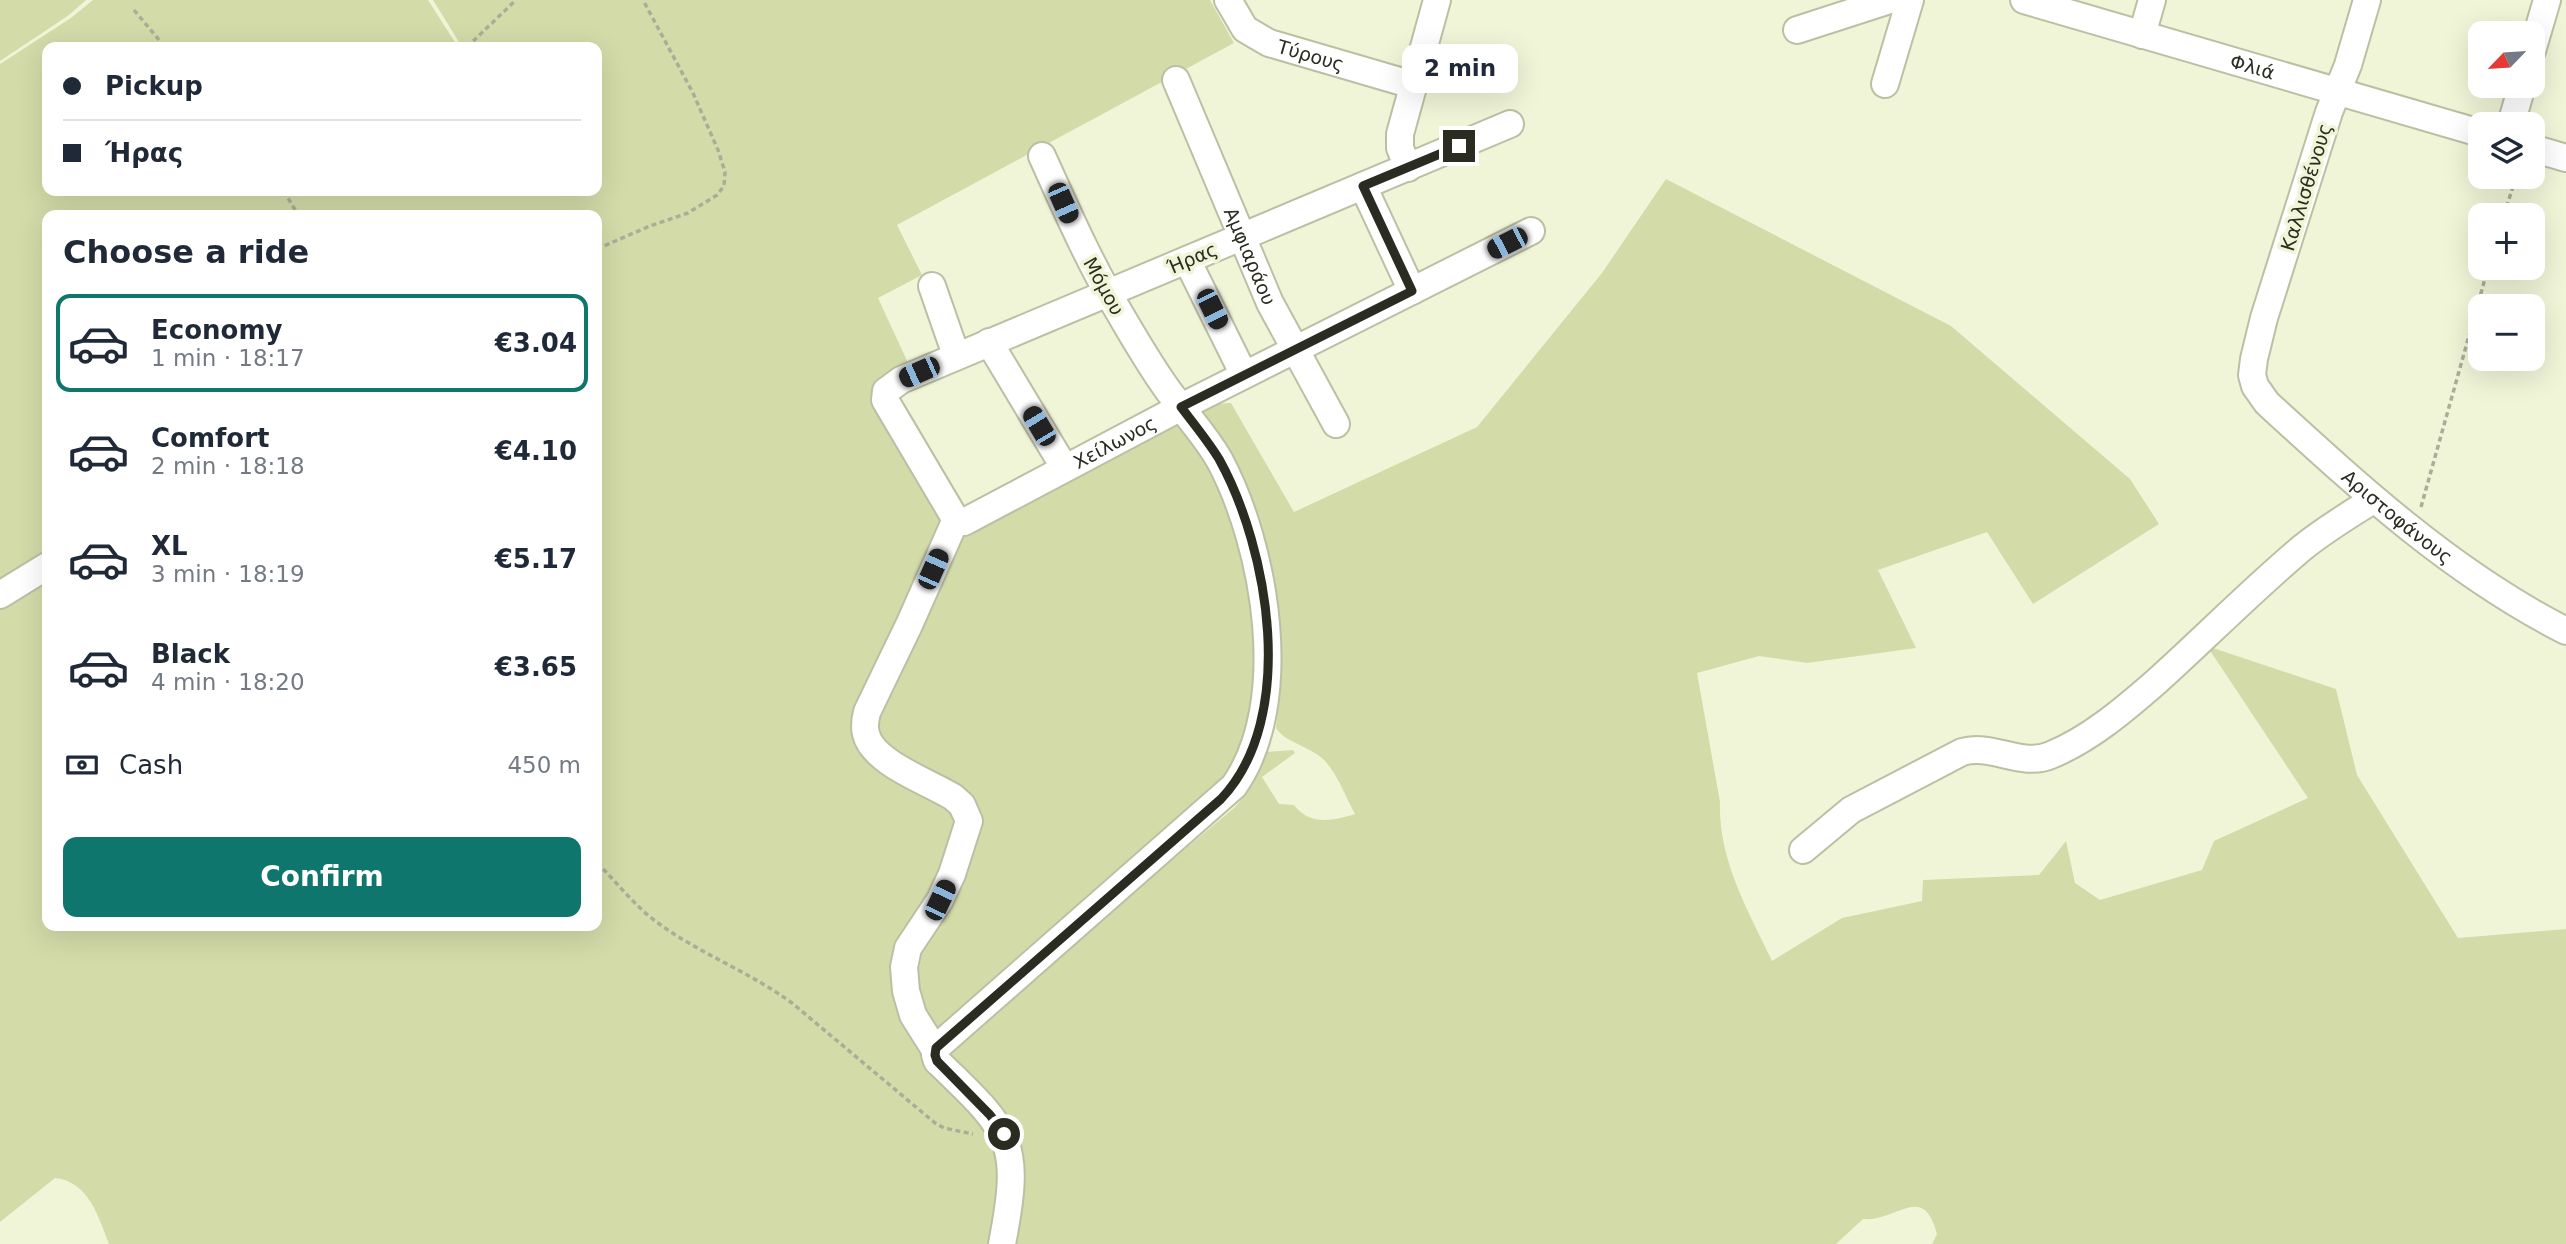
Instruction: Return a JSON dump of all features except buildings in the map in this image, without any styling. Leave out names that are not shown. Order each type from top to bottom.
[{"type":"street","name":"Τύρους","points":[[1228,0],[1245,29],[1269,43],[1413,85]]},
{"type":"street","points":[[1408,168],[1399,142],[1437,0]]},
{"type":"street","points":[[1797,30],[1889,0]]},
{"type":"street","points":[[1885,84],[1909,0]]},
{"type":"street","name":"Φλιά","points":[[2024,0],[2468,130]]},
{"type":"street","points":[[2142,35],[2152,0]]},
{"type":"street","name":"Καλλισθένους","points":[[2252,375],[2264,318],[2337,92],[2346,72],[2367,0]]},
{"type":"street","points":[[2541,21],[2547,0]]},
{"type":"street","name":"Αμφιαράου","points":[[1176,80],[1270,303],[1336,424]]},
{"type":"street","name":"Ήρας","points":[[959,520],[885,400],[886,391],[896,383],[956,355],[1510,124]]},
{"type":"street","points":[[2545,152],[2566,158]]},
{"type":"street","name":"Μόμου","points":[[935,1050],[1221,799],[1239,779],[1248,760],[1262,712],[1268,673],[1267,635],[1258,572],[1251,541],[1227,476],[1211,446],[1181,407],[1107,293],[1084,250],[1042,156]]},
{"type":"street","points":[[1363,186],[1412,291]]},
{"type":"street","name":"Χείλωνος","points":[[959,520],[1531,231]]},
{"type":"street","points":[[1187,260],[1244,375]]},
{"type":"street","points":[[932,286],[956,355]]},
{"type":"street","points":[[989,342],[1064,467]]},
{"type":"street","name":"Αριστοφάνους","points":[[2252,375],[2267,403],[2373,500],[2477,580],[2566,631]]},
{"type":"street","points":[[1803,850],[1852,810],[1962,752],[1980,750],[2036,759],[2065,748],[2098,728],[2143,693],[2309,543],[2373,500]]},
{"type":"street","points":[[959,520],[867,712],[865,724],[869,743],[879,755],[953,797],[962,805],[969,821],[952,874],[940,900],[908,948],[904,967],[906,991],[913,1015],[935,1050],[937,1061],[990,1115],[1004,1134],[1012,1170],[1002,1244]]},
{"type":"street","points":[[0,595],[42,569]]},
{"type":"path","points":[[472,42],[516,0]]},
{"type":"path","points":[[602,247],[650,226],[688,214],[717,195],[724,186],[725,172],[698,104],[643,0]]},
{"type":"path","points":[[134,10],[161,42]]},
{"type":"path","points":[[2414,532],[2485,280]]},
{"type":"path","points":[[602,868],[655,922],[784,997],[944,1128],[967,1133],[1004,1134]]},
{"type":"green space","points":[[0,0],[86,0],[69,15],[0,61]]},
{"type":"green space","points":[[93,0],[428,0],[455,42],[42,42],[42,196],[602,196],[602,42],[459,42],[433,0],[1210,0],[1234,43],[897,225],[922,275],[878,298],[909,365],[885,377],[949,527],[1179,422],[1201,448],[1225,496],[1253,591],[1257,700],[1230,776],[931,1041],[986,1126],[1002,1166],[996,1244],[109,1244],[96,1212],[84,1193],[67,1181],[55,1178],[0,1222],[0,64],[71,18]]},
{"type":"green space","points":[[1666,179],[1951,326],[2130,479],[2159,524],[2033,604],[1987,532],[1878,570],[1916,648],[1807,663],[1759,656],[1697,673],[1729,864],[1744,904],[1772,961],[1842,918],[1922,901],[1923,880],[2039,875],[2066,841],[2075,883],[2100,900],[2202,870],[2214,841],[2308,798],[2207,646],[2336,689],[2357,775],[2458,938],[2566,929],[2566,1244],[1932,1244],[1937,1234],[1931,1218],[1924,1210],[1916,1207],[1863,1219],[1836,1244],[1013,1244],[1022,1173],[1015,1131],[947,1055],[1087,931],[1234,808],[1253,782],[1266,752],[1293,750],[1295,753],[1262,777],[1279,804],[1294,805],[1307,816],[1322,820],[1355,814],[1325,761],[1285,737],[1276,728],[1282,664],[1278,620],[1198,411],[1214,404],[1231,403],[1294,512],[1477,427],[1602,273]]},
{"type":"route","points":[[1004,1134],[990,1115],[937,1061],[936,1048],[1234,786],[1244,770],[1262,712],[1268,655],[1255,555],[1234,492],[1219,460],[1181,407],[1412,291],[1363,186],[1459,146]]}]
